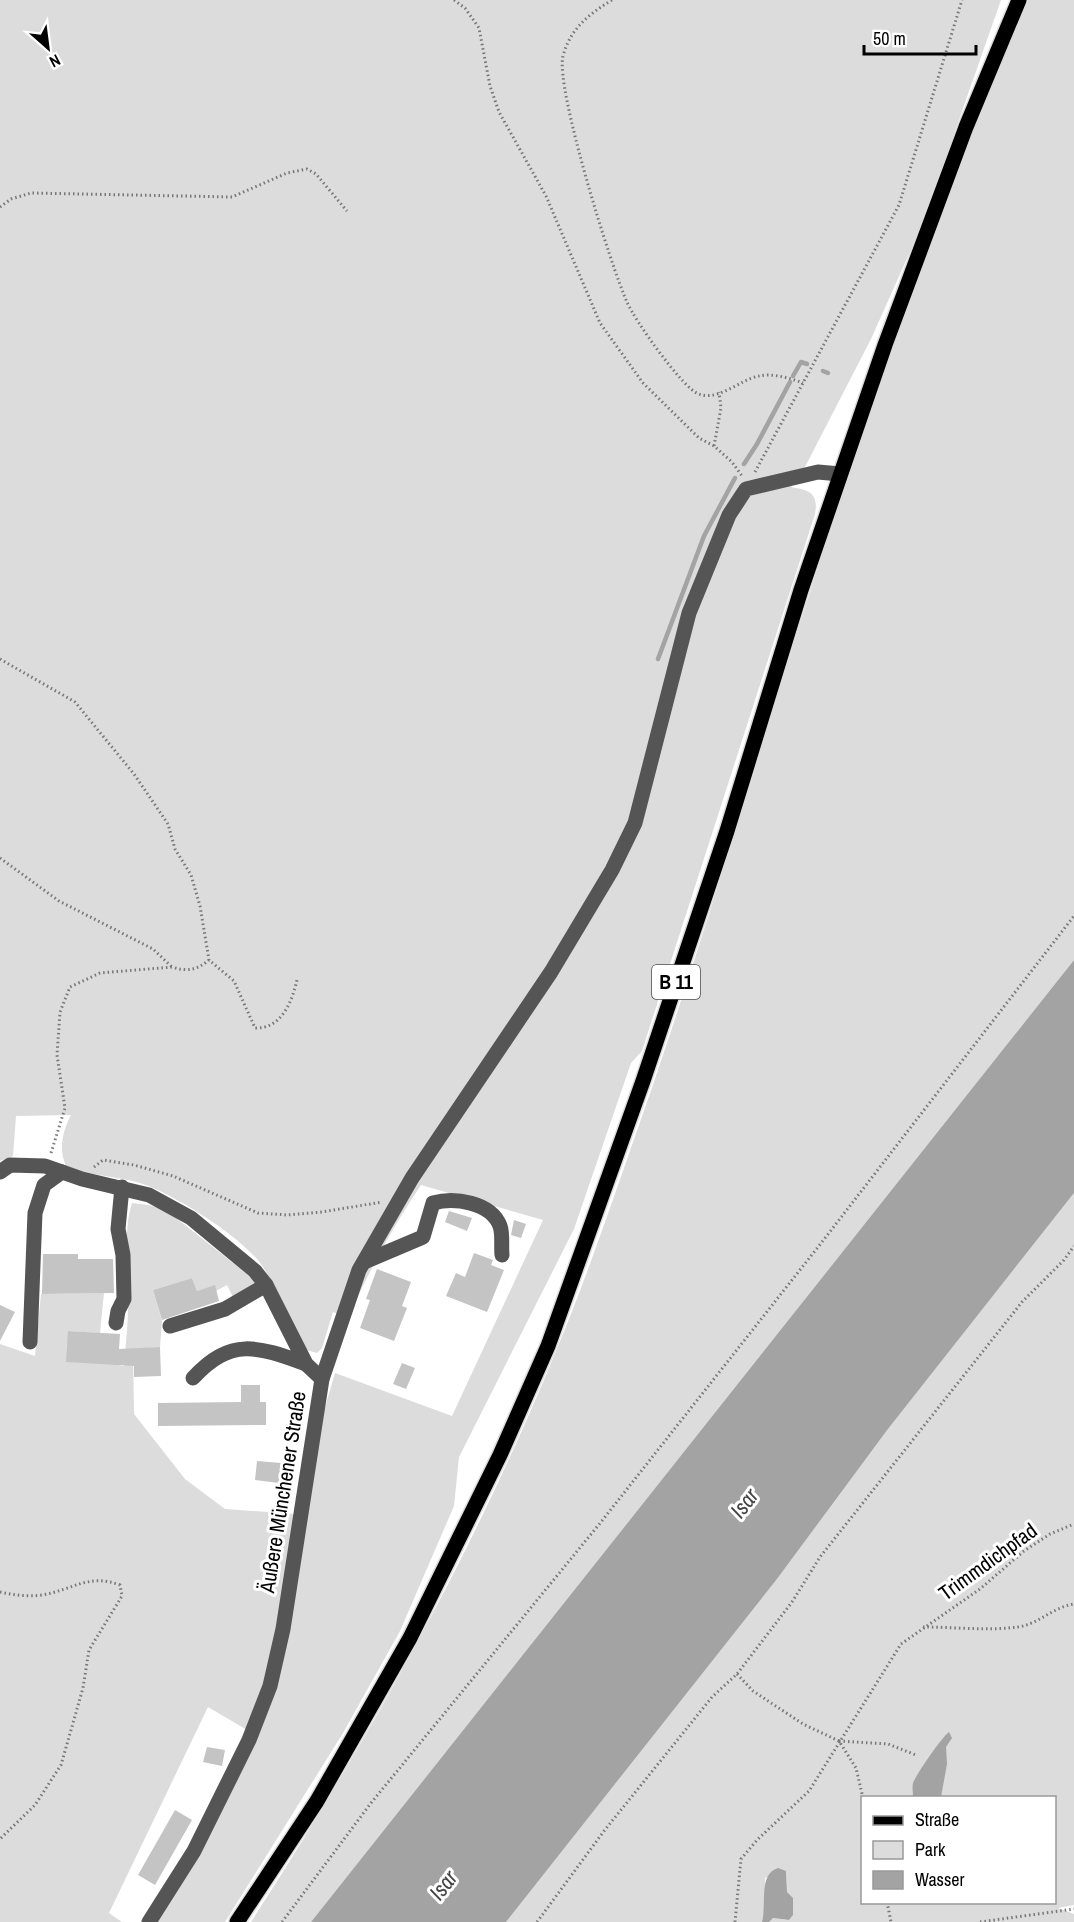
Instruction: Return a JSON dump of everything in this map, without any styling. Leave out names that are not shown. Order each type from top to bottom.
[{"type":"main road","name":"B 11","points":[[237,1922],[317,1801],[410,1638],[500,1455],[548,1346],[639,1093],[702,907],[840,474],[966,127],[1019,0]]},
{"type":"street","points":[[322,1379],[364,1262],[440,1135],[551,972],[612,870],[635,823],[689,614],[729,515],[746,489],[818,472],[840,474]]},
{"type":"street","name":"Äußere Münchener Straße","points":[[0,1172],[10,1165],[45,1166],[85,1180],[149,1195],[191,1218],[255,1271],[266,1285],[306,1364],[322,1379],[283,1629],[270,1686],[249,1740],[194,1851],[149,1922]]},
{"type":"street","points":[[30,1342],[35,1213],[44,1185],[62,1172]]},
{"type":"street","points":[[116,1323],[118,1311],[124,1299],[123,1255],[118,1229],[122,1187]]},
{"type":"street","points":[[364,1262],[423,1237],[433,1203],[447,1199],[466,1202],[490,1212],[500,1226],[502,1255]]},
{"type":"street","points":[[170,1326],[225,1309],[266,1285]]},
{"type":"street","points":[[193,1378],[209,1360],[233,1349],[275,1354],[306,1364]]},
{"type":"path","points":[[454,0],[465,8],[479,28],[490,86],[500,112],[546,196],[600,323],[643,382],[699,438],[714,446],[742,474],[746,489]]},
{"type":"path","points":[[612,0],[590,14],[571,34],[562,58],[565,96],[614,269],[628,304],[666,360],[695,392],[706,396],[761,375],[791,378],[803,383]]},
{"type":"path","points":[[746,489],[898,205],[962,0]]},
{"type":"path","points":[[0,207],[11,199],[31,193],[232,197],[287,173],[307,170],[315,174],[347,211]]},
{"type":"path","points":[[714,446],[721,408],[719,392]]},
{"type":"path","points":[[0,659],[75,702],[134,774],[168,824],[175,849],[191,874],[200,906],[209,960],[234,981],[243,997],[250,1022],[255,1028],[263,1028],[275,1023],[285,1012],[297,980]]},
{"type":"path","points":[[0,858],[59,901],[153,949],[172,967]]},
{"type":"path","points":[[282,1922],[370,1803],[601,1522],[808,1261],[1074,916]]},
{"type":"path","points":[[45,1166],[57,1140],[65,1108],[57,1055],[60,1012],[70,987],[100,973],[172,967],[183,970],[200,968],[209,960]]},
{"type":"path","points":[[85,1180],[94,1167],[103,1160],[109,1160],[173,1176],[258,1213],[287,1215],[330,1212],[379,1201],[396,1206]]},
{"type":"path","points":[[537,1922],[604,1830],[712,1697],[737,1674],[792,1602],[820,1557],[1022,1302],[1064,1260],[1074,1246]]},
{"type":"path","name":"Trimmdichpfad","points":[[735,1922],[741,1859],[757,1840],[809,1791],[839,1741],[854,1722],[886,1664],[901,1644],[980,1589],[1050,1534],[1074,1524]]},
{"type":"path","points":[[0,1592],[24,1596],[43,1595],[90,1580],[105,1579],[120,1585],[122,1596],[89,1650],[82,1688],[61,1765],[35,1805],[0,1839]]},
{"type":"path","name":"Trimmdichpfad","points":[[921,1628],[1018,1627],[1036,1621],[1061,1606],[1074,1604]]},
{"type":"path","points":[[737,1674],[753,1691],[803,1724],[839,1741],[888,1744],[916,1755]]},
{"type":"path","points":[[839,1741],[855,1768],[862,1796]]},
{"type":"path","points":[[887,1904],[891,1922]]},
{"type":"path","points":[[980,1922],[1074,1909]]},
{"type":"green space","points":[[0,0],[1001,0],[922,225],[871,339],[806,465],[791,487],[808,491],[814,497],[815,514],[642,1051],[631,1063],[574,1229],[459,1457],[454,1506],[400,1631],[343,1733],[225,1922],[141,1922],[185,1853],[247,1730],[208,1707],[109,1913],[122,1922],[0,1922],[0,1344],[35,1356],[41,1294],[104,1293],[100,1333],[68,1331],[118,1365],[124,1366],[128,1310],[129,1214],[132,1203],[166,1210],[257,1282],[234,1299],[227,1285],[216,1291],[214,1286],[197,1291],[192,1278],[153,1290],[162,1321],[160,1347],[133,1349],[134,1414],[185,1479],[225,1509],[294,1514],[335,1373],[452,1416],[543,1220],[421,1185],[400,1217],[348,1318],[333,1312],[322,1348],[317,1353],[306,1350],[302,1346],[263,1267],[241,1243],[225,1231],[190,1207],[143,1184],[66,1166],[62,1153],[62,1140],[71,1115],[16,1116],[13,1156],[0,1161]]},
{"type":"green space","points":[[1028,0],[1074,0],[1074,960],[311,1922],[251,1922],[336,1785],[417,1644],[490,1499],[566,1326],[605,1223],[681,1002],[865,424],[915,281],[969,139]]},
{"type":"green space","points":[[1074,1193],[1074,1905],[1058,1908],[1074,1914],[1074,1922],[769,1922],[772,1918],[789,1920],[792,1916],[786,1871],[765,1878],[766,1901],[762,1922],[506,1922],[777,1579],[888,1429]]},
{"type":"water","name":"Isar","points":[[1074,960],[1074,1193],[888,1429],[777,1579],[506,1922],[311,1922]]},
{"type":"water","points":[[949,1732],[952,1738],[946,1747],[947,1764],[941,1796],[913,1796],[915,1778]]},
{"type":"water","points":[[778,1868],[786,1871],[787,1892],[793,1898],[793,1915],[789,1920],[773,1918],[769,1922],[762,1922],[765,1883],[772,1871]]},
{"type":"building","points":[[449,1211],[472,1218],[467,1231],[445,1222]]},
{"type":"building","points":[[514,1220],[526,1224],[521,1238],[511,1235]]},
{"type":"building","points":[[474,1253],[493,1260],[491,1265],[504,1270],[487,1312],[446,1296],[456,1273],[465,1277]]},
{"type":"building","points":[[43,1254],[78,1254],[78,1259],[113,1259],[114,1293],[42,1294]]},
{"type":"building","points":[[377,1269],[411,1282],[402,1306],[407,1308],[394,1341],[360,1328],[370,1300],[366,1299]]},
{"type":"building","points":[[192,1278],[197,1291],[215,1285],[219,1301],[162,1320],[153,1290]]},
{"type":"building","points":[[0,1305],[15,1312],[0,1341]]},
{"type":"building","points":[[68,1331],[120,1334],[119,1349],[160,1347],[161,1376],[134,1377],[134,1366],[66,1362]]},
{"type":"building","points":[[402,1363],[415,1368],[406,1389],[393,1384]]},
{"type":"building","points":[[241,1385],[260,1385],[260,1402],[266,1402],[266,1425],[158,1426],[158,1403],[241,1402]]},
{"type":"building","points":[[257,1461],[281,1463],[279,1483],[255,1480]]},
{"type":"building","points":[[207,1747],[225,1750],[222,1766],[203,1762]]},
{"type":"building","points":[[175,1810],[192,1820],[155,1885],[138,1875]]},
{"type":"waterway","points":[[793,376],[801,362],[807,364]]},
{"type":"waterway","points":[[823,371],[828,373]]},
{"type":"waterway","points":[[744,464],[790,382]]},
{"type":"waterway","points":[[658,659],[704,536],[735,478]]}]
